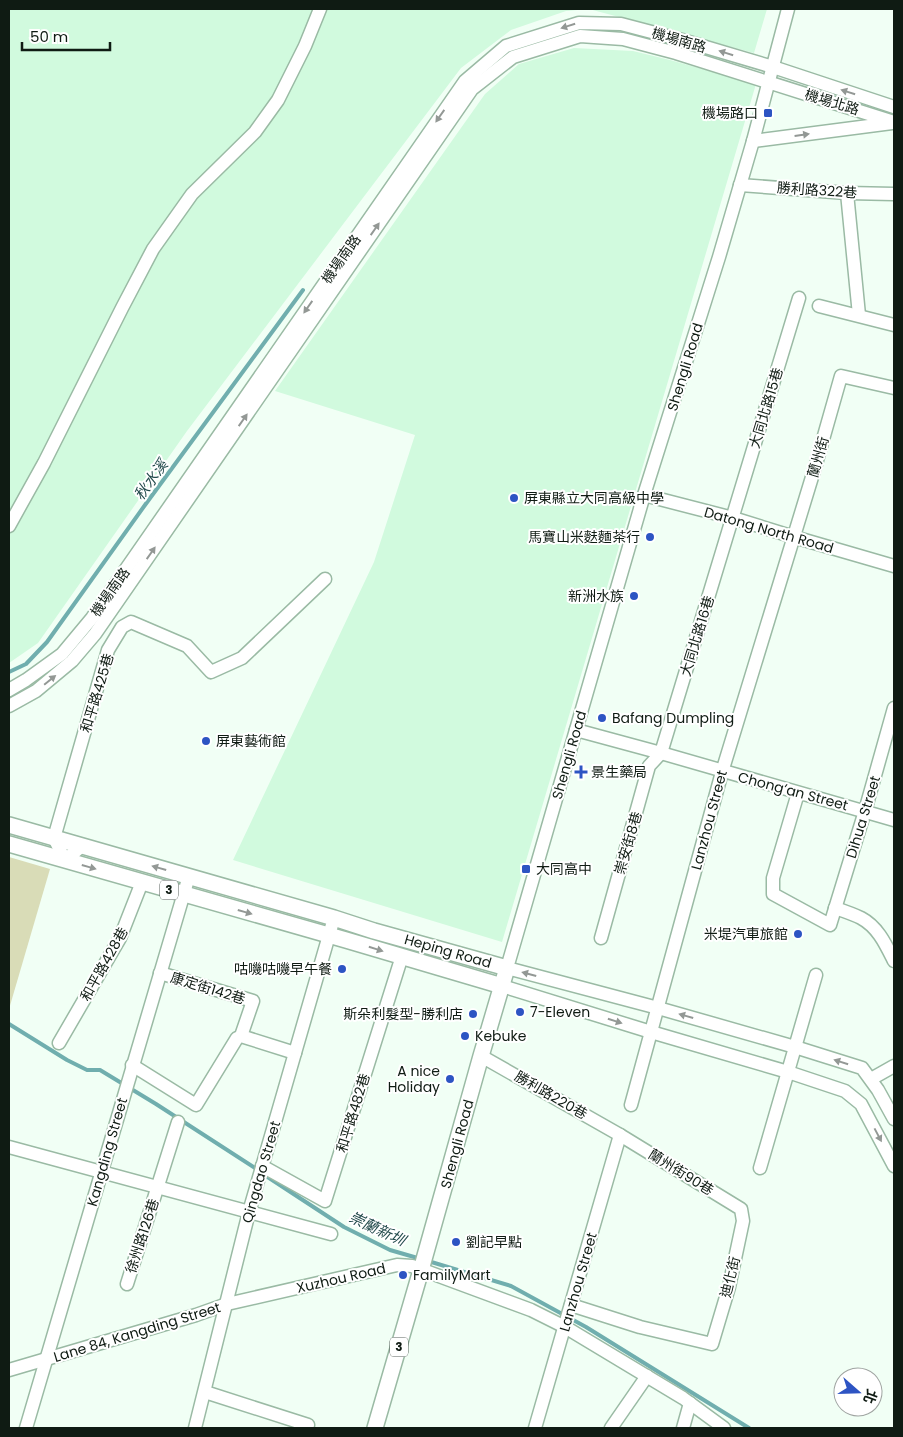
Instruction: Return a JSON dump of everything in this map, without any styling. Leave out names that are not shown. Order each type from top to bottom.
[{"type":"main road","name":"Heping Road","points":[[9,825],[507,968]]},
{"type":"main road","name":"Heping Road","points":[[9,844],[502,986]]},
{"type":"main road","name":"Shengli Road","points":[[375,1428],[507,968]]},
{"type":"street","points":[[9,526],[44,464],[153,249],[192,194],[254,132],[278,100],[305,46],[320,9]]},
{"type":"street","name":"Shengli Road","points":[[507,968],[644,495],[753,142],[788,9]]},
{"type":"street","name":"機場南路","points":[[9,690],[62,654],[92,618],[465,81],[506,46],[579,23],[621,24],[773,67]]},
{"type":"street","name":"機場南路","points":[[9,706],[36,691],[72,661],[95,634],[472,89],[513,56],[580,36],[623,39],[676,53],[770,83]]},
{"type":"street","name":"機場北路","points":[[773,67],[894,107]]},
{"type":"street","name":"機場北路","points":[[770,83],[894,122]]},
{"type":"street","points":[[753,142],[894,122]]},
{"type":"street","name":"勝利路322巷","points":[[740,185],[847,193],[894,194]]},
{"type":"street","points":[[847,193],[859,315]]},
{"type":"street","name":"大同北路15巷","points":[[733,518],[799,298]]},
{"type":"street","points":[[820,306],[894,325]]},
{"type":"street","name":"蘭州街","points":[[794,537],[841,376],[894,388]]},
{"type":"street","name":"Datong North Road","points":[[644,495],[733,518],[894,566]]},
{"type":"street","name":"大同北路16巷","points":[[661,753],[733,518]]},
{"type":"street","name":"Lanzhou Street","points":[[630,1105],[722,772],[794,537]]},
{"type":"street","name":"和平路425巷","points":[[54,838],[108,650],[122,627],[131,622],[187,646],[211,672],[242,658],[325,579]]},
{"type":"street","name":"Dihua Street","points":[[798,793],[773,878],[773,894],[830,925],[866,811],[894,708]]},
{"type":"street","name":"Chong’an Street","points":[[576,730],[894,820]]},
{"type":"street","name":"崇安街8巷","points":[[601,938],[649,766],[661,753]]},
{"type":"street","points":[[54,838],[65,860],[82,846]]},
{"type":"street","name":"Kangding Street","points":[[26,1428],[189,876]]},
{"type":"street","name":"和平路428巷","points":[[59,1043],[120,938],[142,882]]},
{"type":"street","points":[[835,908],[861,917],[869,923],[878,932],[894,961]]},
{"type":"street","name":"Qingdao Street","points":[[194,1428],[249,1212],[334,918]]},
{"type":"street","name":"和平路482巷","points":[[261,1172],[325,1201],[402,956]]},
{"type":"street","name":"Heping Road","points":[[507,968],[658,1008],[862,1068],[878,1090],[894,1119]]},
{"type":"street","name":"康定街142巷","points":[[160,973],[253,1001],[241,1036],[295,1053]]},
{"type":"street","points":[[760,1168],[816,975]]},
{"type":"street","name":"Heping Road","points":[[502,986],[845,1091],[862,1104],[894,1166]]},
{"type":"street","points":[[132,1065],[196,1105],[237,1038]]},
{"type":"street","name":"勝利路220巷","points":[[481,1056],[620,1135]]},
{"type":"street","points":[[871,1079],[894,1066]]},
{"type":"street","name":"徐州路126巷","points":[[127,1284],[178,1122]]},
{"type":"street","name":"Lanzhou Street","points":[[535,1428],[620,1135]]},
{"type":"street","name":"蘭州街90巷","points":[[620,1135],[740,1209]]},
{"type":"street","points":[[9,1147],[331,1234]]},
{"type":"street","name":"迪化街","points":[[712,1344],[728,1287],[743,1221],[740,1209]]},
{"type":"street","name":"Xuzhou Road","points":[[227,1304],[397,1265],[412,1266],[423,1264],[531,1310],[640,1326],[712,1344]]},
{"type":"street","name":"Lane 84, Kangding Street","points":[[9,1370],[196,1316],[227,1304]]},
{"type":"street","points":[[568,1316],[647,1376],[724,1428]]},
{"type":"street","points":[[611,1428],[647,1376]]},
{"type":"street","points":[[204,1392],[308,1425]]},
{"type":"street","points":[[683,1428],[690,1404]]},
{"type":"shaded area","points":[[9,9],[589,9],[566,11],[511,30],[461,68],[187,431],[38,643],[9,663]]},
{"type":"shaded area","points":[[589,9],[767,9],[754,53]]},
{"type":"shaded area","name":"屏東縣立大同高級中學","points":[[574,48],[633,51],[756,84],[502,942],[233,860],[374,562],[415,435],[275,391],[485,94],[519,64]]},
{"type":"shaded area","points":[[9,857],[50,869],[9,1009]]},
{"type":"waterway","name":"秋水溪","points":[[9,672],[26,664],[47,642],[303,290]]},
{"type":"waterway","name":"崇蘭新圳","points":[[9,1024],[67,1060],[87,1070],[100,1070],[258,1170]]},
{"type":"waterway","name":"崇蘭新圳","points":[[263,1174],[344,1227],[390,1250],[421,1259]]},
{"type":"waterway","name":"崇蘭新圳","points":[[428,1261],[511,1286],[586,1327],[749,1428]]},
{"type":"place","name":"機場路口","points":[[768,113]]},
{"type":"place","name":"屏東縣立大同高級中學","points":[[514,498]]},
{"type":"place","name":"馬寶山米麩麵茶行","points":[[650,537]]},
{"type":"place","name":"新洲水族","points":[[634,596]]},
{"type":"place","name":"Bafang Dumpling","points":[[602,718]]},
{"type":"place","name":"屏東藝術館","points":[[206,741]]},
{"type":"place","name":"景生藥局","points":[[581,772]]},
{"type":"place","name":"大同高中","points":[[526,869]]},
{"type":"place","name":"米堤汽車旅館","points":[[798,934]]},
{"type":"place","name":"咕嘰咕嘰早午餐","points":[[342,969]]},
{"type":"place","name":"7-Eleven","points":[[520,1012]]},
{"type":"place","name":"斯朵利髮型-勝利店","points":[[473,1014]]},
{"type":"place","name":"Kebuke","points":[[465,1036]]},
{"type":"place","name":"A nice Holiday","points":[[450,1079]]},
{"type":"place","name":"劉記早點","points":[[456,1242]]},
{"type":"place","name":"FamilyMart","points":[[403,1275]]}]
